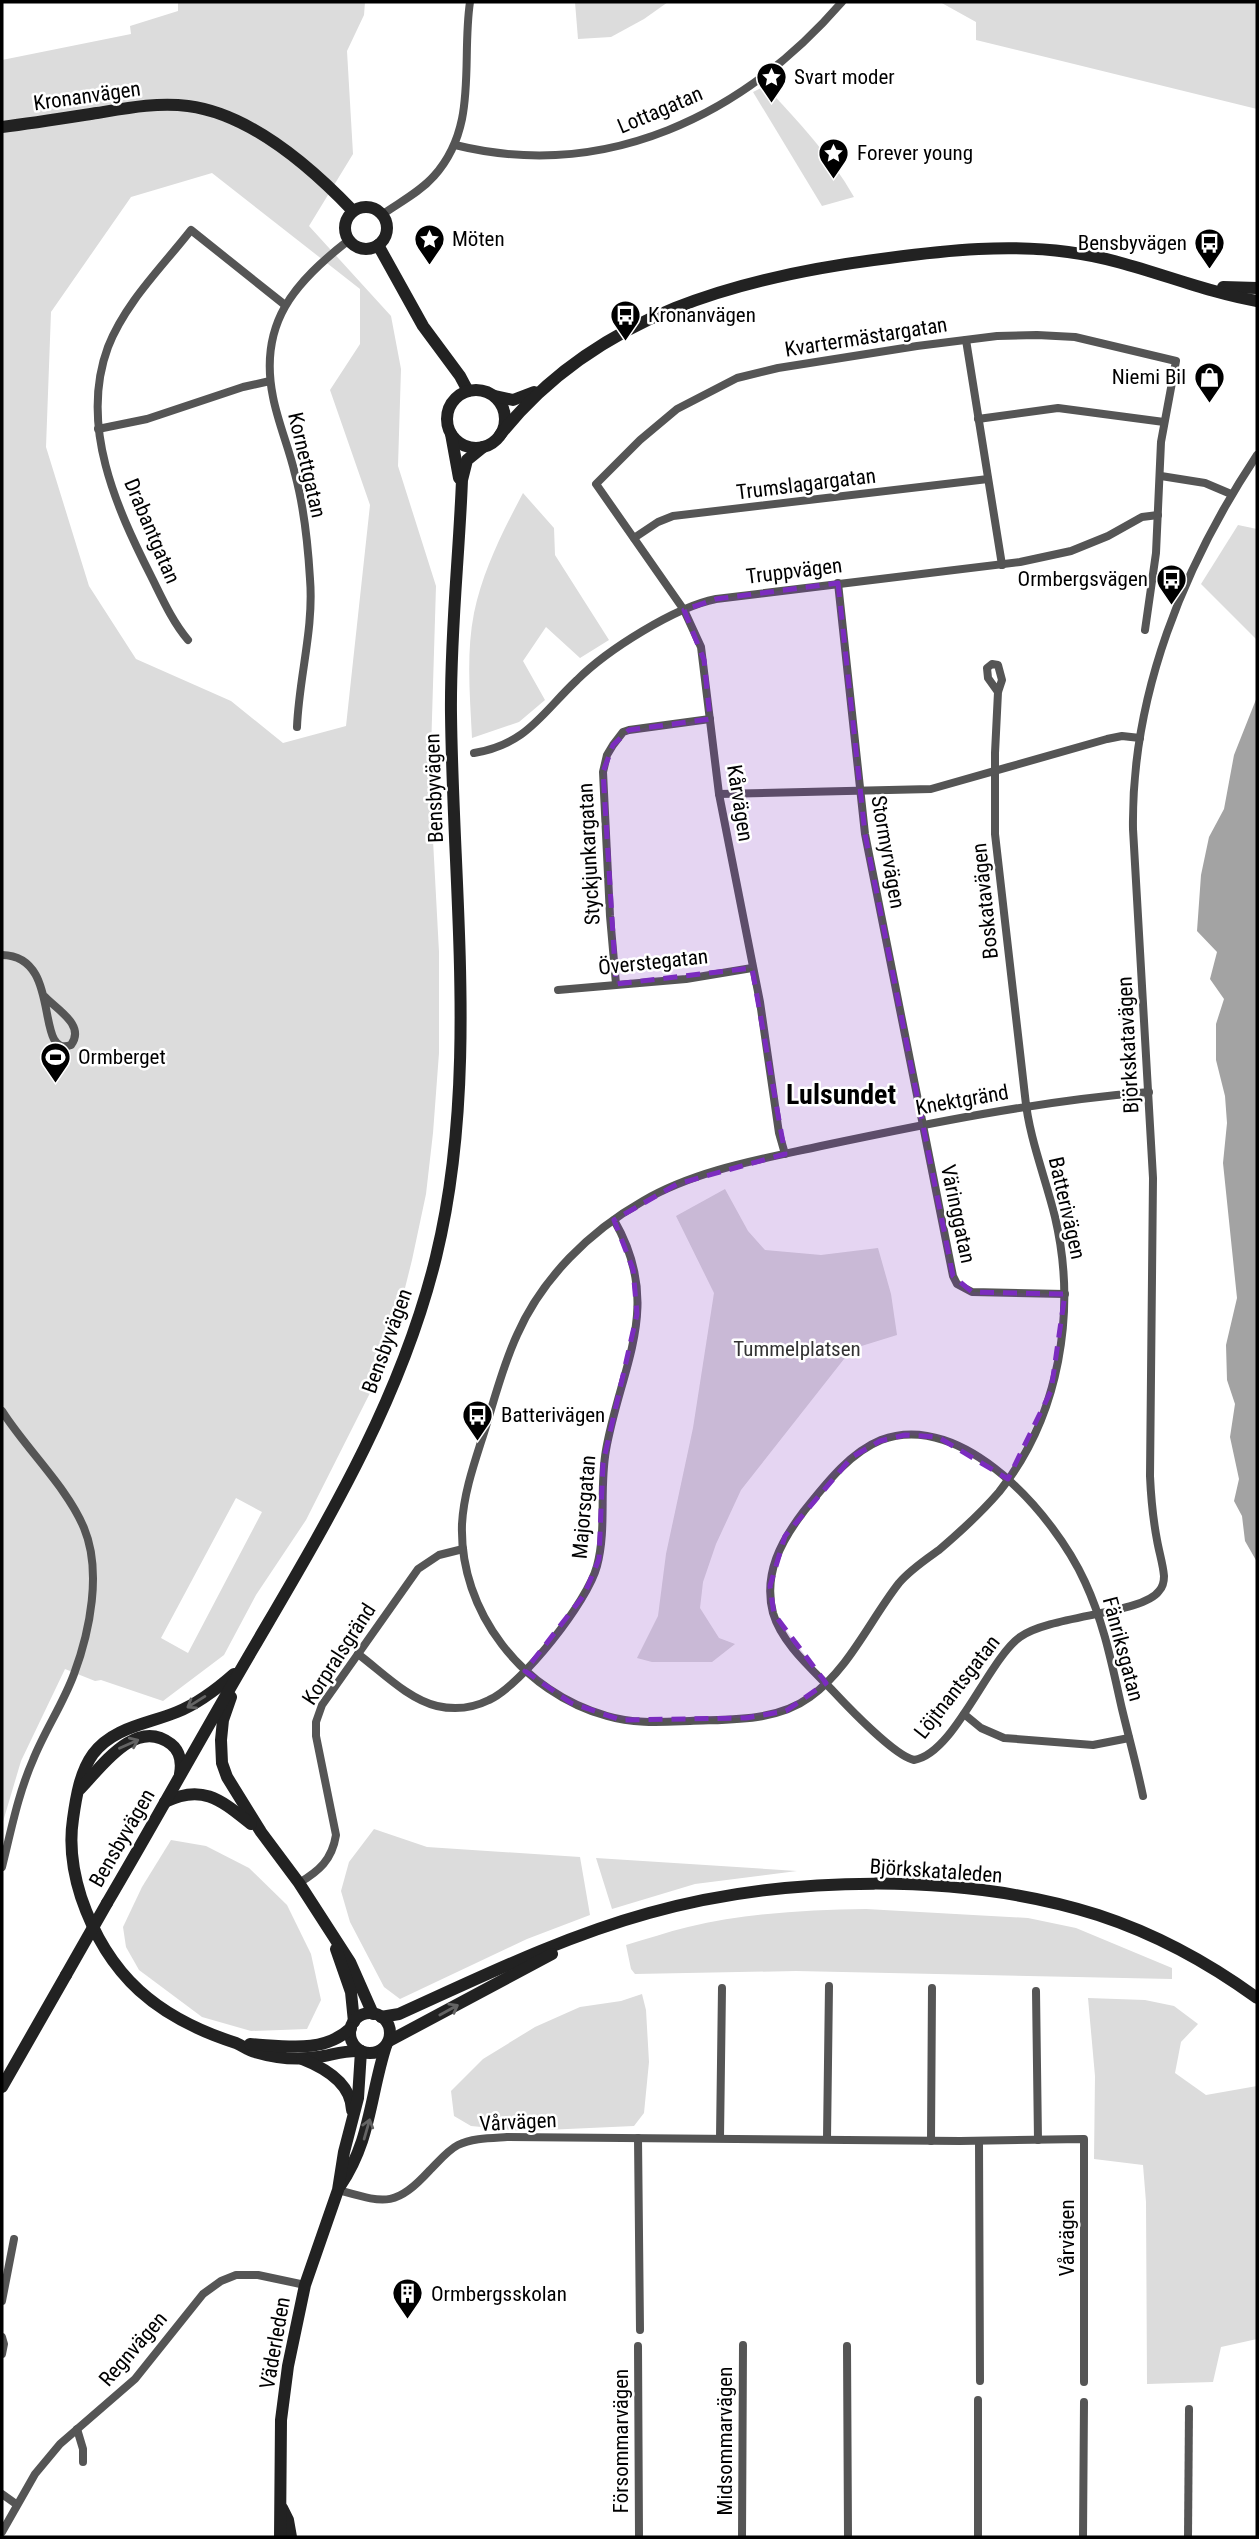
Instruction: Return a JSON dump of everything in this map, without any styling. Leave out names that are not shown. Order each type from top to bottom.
[{"type":"main road","name":"Kronanvägen","points":[[2,127],[158,105],[190,106],[208,110],[225,115],[258,132],[333,191],[353,211]]},
{"type":"main road","points":[[367,206],[383,215],[387,229],[385,237],[378,245],[361,248],[349,240],[345,227],[347,218],[353,211],[367,206]]},
{"type":"main road","points":[[378,245],[423,326],[468,391]]},
{"type":"main road","points":[[550,381],[493,442],[474,448],[460,443],[453,436],[447,417],[450,407],[455,399],[468,391],[483,391],[506,400],[517,399],[550,381],[598,346],[693,301],[761,279],[838,264],[978,249],[1037,248],[1079,253],[1119,262],[1214,292],[1257,301]]},
{"type":"main road","points":[[1191,283],[1257,288]]},
{"type":"main road","points":[[491,394],[504,411],[504,425],[500,435]]},
{"type":"main road","name":"Bensbyvägen","points":[[449,427],[459,479],[461,512]]},
{"type":"main road","name":"Bensbyvägen","points":[[2,2087],[367,1448],[414,1332],[436,1257],[448,1194],[455,1123],[460,1015],[451,711],[461,512],[464,467],[471,454],[483,447]]},
{"type":"main road","points":[[247,1658],[223,1720],[220,1751],[224,1770],[233,1790],[299,1883],[355,1971],[377,2015],[390,2028],[387,2044],[375,2053],[360,2051],[298,2058],[264,2054],[199,2031],[157,2006],[123,1973],[108,1954],[87,1914],[73,1863],[72,1822],[85,1768],[92,1755],[109,1738],[122,1731],[177,1712],[196,1702],[231,1677],[247,1658]]},
{"type":"main road","points":[[80,1790],[112,1752],[141,1738],[158,1738],[173,1745],[180,1757],[179,1777]]},
{"type":"main road","points":[[165,1803],[191,1793],[212,1797],[261,1832]]},
{"type":"main road","name":"Björkskataleden","points":[[377,2015],[399,2014],[581,1935],[690,1902],[741,1894],[858,1884],[950,1888],[1024,1898],[1099,1916],[1159,1939],[1202,1960],[1257,1998]]},
{"type":"main road","name":"Björkskataleden","points":[[387,2044],[554,1953],[584,1940],[594,1932]]},
{"type":"main road","points":[[334,1941],[351,1992],[351,2040],[360,2051]]},
{"type":"main road","points":[[239,2044],[317,2045],[336,2040],[364,2014],[377,2015]]},
{"type":"main road","name":"Väderleden","points":[[338,2190],[352,2169],[360,2150],[387,2044]]},
{"type":"main road","name":"Väderleden","points":[[280,2537],[281,2420],[294,2333],[305,2285],[338,2190],[344,2152],[358,2098],[360,2051]]},
{"type":"main road","name":"Väderleden","points":[[298,2058],[326,2070],[344,2087],[352,2104],[352,2121]]},
{"type":"main road","name":"Väderleden","points":[[282,2508],[288,2520],[291,2537]]},
{"type":"street","points":[[383,215],[421,189],[433,177],[455,145],[466,109],[470,2]]},
{"type":"street","name":"Lottagatan","points":[[455,145],[509,156],[564,156],[617,147],[659,134],[718,105],[762,76],[809,37],[842,2]]},
{"type":"street","name":"Drabantgatan","points":[[188,640],[173,619],[123,519],[102,449],[98,429],[99,382],[108,348],[115,331],[135,301],[191,230],[285,305]]},
{"type":"street","name":"Kornettgatan","points":[[297,727],[300,684],[310,620],[310,578],[298,484],[275,407],[270,380],[273,340],[285,305],[308,275],[349,240]]},
{"type":"street","name":"Kvartermästargatan","points":[[596,484],[640,440],[677,409],[737,378],[778,368],[966,340],[1037,335],[1075,337],[1177,361],[1164,422]]},
{"type":"street","points":[[966,340],[1002,565]]},
{"type":"street","points":[[98,429],[147,419],[270,380]]},
{"type":"street","points":[[978,419],[1059,408],[1164,422],[1156,553],[1145,630]]},
{"type":"street","name":"Björkskatavägen","points":[[1098,1613],[1149,1600],[1161,1589],[1164,1579],[1154,1525],[1150,1476],[1154,1219],[1133,829],[1135,774],[1140,738],[1158,661],[1178,602],[1201,550],[1231,495],[1257,456]]},
{"type":"street","points":[[1161,476],[1205,483],[1231,495]]},
{"type":"street","name":"Trumslagargatan","points":[[634,538],[658,522],[673,516],[988,479]]},
{"type":"street","name":"Kårvägen","points":[[596,484],[684,610],[698,638],[704,660],[719,794],[760,1002],[779,1133],[785,1154]]},
{"type":"street","name":"Truppvägen","points":[[474,753],[521,735],[542,719],[577,679],[605,656],[684,610],[716,599],[1002,565],[1071,551],[1099,540],[1142,517],[1158,515]]},
{"type":"street","name":"Stormyrvägen","points":[[838,583],[865,834],[922,1124]]},
{"type":"street","name":"Boskatavägen","points":[[998,692],[995,834],[1026,1106]]},
{"type":"street","name":"Styckjunkargatan","points":[[617,984],[602,781],[607,755],[619,736],[629,730],[710,719]]},
{"type":"street","points":[[719,794],[931,789],[1107,739],[1122,736],[1140,738]]},
{"type":"street","points":[[2,955],[16,956],[27,962],[44,996],[54,1041],[65,1047],[71,1045],[76,1036],[74,1026],[44,996]]},
{"type":"street","name":"Överstegatan","points":[[558,990],[686,979],[752,968]]},
{"type":"street","name":"Knektgränd","points":[[785,1154],[922,1124],[1026,1106],[1149,1092]]},
{"type":"street","name":"Batterivägen","points":[[785,1154],[677,1184],[641,1202],[614,1220],[577,1250],[536,1300],[515,1339],[503,1370],[467,1490],[462,1521],[463,1549],[472,1589],[485,1617],[508,1653],[525,1671],[543,1687],[579,1706],[609,1717],[639,1722],[726,1720],[778,1713],[811,1697],[853,1651],[877,1612],[904,1577],[979,1514],[1008,1479],[1037,1429],[1051,1391],[1063,1331],[1065,1294],[1060,1239],[1028,1123],[1026,1106]]},
{"type":"street","name":"Väringgatan","points":[[922,1124],[951,1267],[957,1284],[972,1292],[1065,1294]]},
{"type":"street","name":"Majorsgatan","points":[[358,1654],[411,1694],[433,1704],[451,1708],[470,1706],[489,1701],[504,1692],[556,1636],[584,1595],[594,1577],[599,1559],[603,1463],[633,1348],[637,1314],[633,1269],[626,1245],[614,1220]]},
{"type":"street","points":[[2,1410],[80,1521],[90,1550],[92,1585],[86,1632],[74,1673],[26,1777],[2,1867]]},
{"type":"street","name":"Fänriksgatan","points":[[924,1757],[914,1760],[901,1755],[826,1683],[788,1639],[774,1614],[770,1586],[775,1559],[785,1536],[816,1496],[852,1457],[880,1440],[905,1435],[938,1437],[974,1454],[1008,1479],[1028,1499],[1064,1545],[1084,1580],[1098,1613],[1143,1796]]},
{"type":"street","name":"Korpralsgränd","points":[[299,1883],[323,1866],[335,1845],[334,1819],[317,1745],[316,1727],[323,1705],[418,1569],[439,1555],[463,1549]]},
{"type":"street","name":"Löjtnantsgatan","points":[[924,1757],[939,1744],[964,1714],[1005,1652],[1017,1639],[1045,1625],[1098,1613]]},
{"type":"street","points":[[964,1714],[981,1728],[1004,1738],[1093,1745],[1129,1738]]},
{"type":"street","points":[[827,2139],[829,1986]]},
{"type":"street","points":[[720,2138],[722,1988]]},
{"type":"street","points":[[931,2140],[932,1988]]},
{"type":"street","points":[[1037,1991],[1038,2140]]},
{"type":"street","points":[[638,2138],[640,2330]]},
{"type":"street","name":"Vårvägen","points":[[338,2190],[372,2199],[396,2199],[418,2183],[438,2161],[459,2145],[480,2139],[1084,2139],[1084,2382]]},
{"type":"street","points":[[979,2141],[980,2381]]},
{"type":"street","points":[[2,2301],[14,2239]]},
{"type":"street","name":"Regnvägen","points":[[2,2529],[35,2474],[60,2444],[135,2379],[203,2294],[221,2281],[236,2275],[258,2275],[305,2285]]},
{"type":"street","points":[[2,2337],[2,2354]]},
{"type":"street","name":"Midsommarvägen","points":[[742,2537],[743,2345]]},
{"type":"street","name":"Försommarvägen","points":[[638,2346],[639,2537]]},
{"type":"street","points":[[848,2346],[848,2537]]},
{"type":"street","points":[[978,2400],[978,2537]]},
{"type":"street","points":[[1083,2537],[1084,2402]]},
{"type":"street","points":[[1188,2537],[1189,2409]]},
{"type":"street","points":[[77,2429],[83,2448],[83,2462]]},
{"type":"street","points":[[2,2494],[16,2504]]},
{"type":"highlighted area","points":[[838,583],[865,834],[953,1276],[972,1292],[1065,1294],[1051,1391],[1008,1479],[938,1437],[905,1435],[880,1441],[852,1457],[785,1536],[770,1586],[774,1614],[826,1683],[786,1711],[746,1718],[621,1720],[571,1703],[525,1671],[584,1595],[599,1559],[603,1463],[637,1314],[633,1269],[614,1220],[677,1184],[785,1154],[752,968],[616,984],[603,772],[613,745],[629,730],[710,719],[704,660],[684,610],[716,599]]},
{"type":"green space","points":[[178,2],[365,2],[364,15],[347,51],[353,154],[309,226],[391,316],[401,369],[398,466],[436,586],[430,784],[439,952],[439,1053],[433,1133],[426,1194],[412,1260],[395,1328],[370,1393],[306,1520],[256,1595],[224,1655],[163,1701],[65,1669],[21,1761],[2,1825],[2,60],[131,34],[130,26],[178,11]],"holes":[[[212,173],[360,289],[360,344],[330,390],[370,505],[346,726],[283,743],[231,701],[136,659],[89,586],[46,447],[51,312],[131,197]],[[236,1498],[262,1512],[188,1653],[161,1638]]]},
{"type":"green space","points":[[575,2],[668,2],[611,37],[578,39]]},
{"type":"green space","points":[[940,2],[1257,2],[1257,109],[976,40],[976,22]]},
{"type":"green space","points":[[765,86],[824,153],[854,197],[822,206],[753,92]]},
{"type":"green space","points":[[523,493],[554,528],[555,555],[609,640],[580,658],[546,627],[523,661],[545,700],[519,722],[472,738],[469,659],[474,613],[488,566]]},
{"type":"green space","points":[[1238,525],[1257,529],[1257,640],[1201,584]]},
{"type":"green space","name":"Tummelplatsen","points":[[725,1189],[748,1231],[765,1250],[821,1255],[878,1248],[891,1294],[897,1335],[855,1348],[741,1490],[716,1544],[703,1582],[700,1608],[719,1638],[735,1644],[712,1662],[652,1662],[637,1658],[658,1616],[666,1554],[693,1428],[714,1293],[676,1216]]},
{"type":"green space","points":[[374,1829],[427,1847],[580,1857],[590,1915],[527,1939],[400,1999],[384,1987],[350,1922],[341,1891],[349,1862]]},
{"type":"green space","points":[[171,1840],[206,1846],[249,1868],[287,1905],[311,1954],[321,2000],[307,2029],[251,2031],[202,2017],[139,1970],[126,1947],[123,1927],[142,1887]]},
{"type":"green space","points":[[596,1858],[797,1871],[695,1884],[612,1909]]},
{"type":"green space","points":[[866,1909],[1028,1918],[1076,1928],[1172,1968],[1172,1979],[796,1971],[635,1974],[631,1969],[626,1945],[680,1929],[732,1918],[799,1911]]},
{"type":"green space","points":[[642,1994],[646,2010],[649,2062],[644,2113],[634,2126],[523,2131],[471,2126],[454,2116],[451,2091],[483,2059],[535,2027],[580,2007],[621,2001]]},
{"type":"green space","points":[[1088,1998],[1145,2000],[1174,2006],[1198,2024],[1181,2042],[1175,2073],[1206,2095],[1257,2086],[1257,2339],[1221,2347],[1213,2382],[1147,2384],[1146,2202],[1143,2165],[1094,2159],[1095,2076]]},
{"type":"shaded area","points":[[1257,697],[1257,1562],[1245,1541],[1242,1516],[1234,1501],[1239,1479],[1230,1437],[1235,1404],[1227,1380],[1226,1345],[1237,1298],[1223,1163],[1227,1123],[1225,1096],[1216,1060],[1216,1024],[1224,999],[1210,979],[1217,952],[1197,931],[1201,875],[1209,837],[1224,809],[1234,755]]},
{"type":"place","name":"Svart moder","points":[[771,104]]},
{"type":"place","name":"Forever young","points":[[834,180]]},
{"type":"place","name":"Möten","points":[[429,266]]},
{"type":"place","name":"Bensbyvägen","points":[[1210,270]]},
{"type":"place","name":"Kronanvägen","points":[[625,342]]},
{"type":"place","name":"Niemi Bil","points":[[1209,404]]},
{"type":"place","name":"Ormbergsvägen","points":[[1171,606]]},
{"type":"place","name":"Ormberget","points":[[55,1084]]},
{"type":"place","name":"Batterivägen","points":[[478,1442]]},
{"type":"place","name":"Ormbergsskolan","points":[[408,2321]]},
{"type":"district","name":"Lulsundet","points":[[841,1094]]}]
